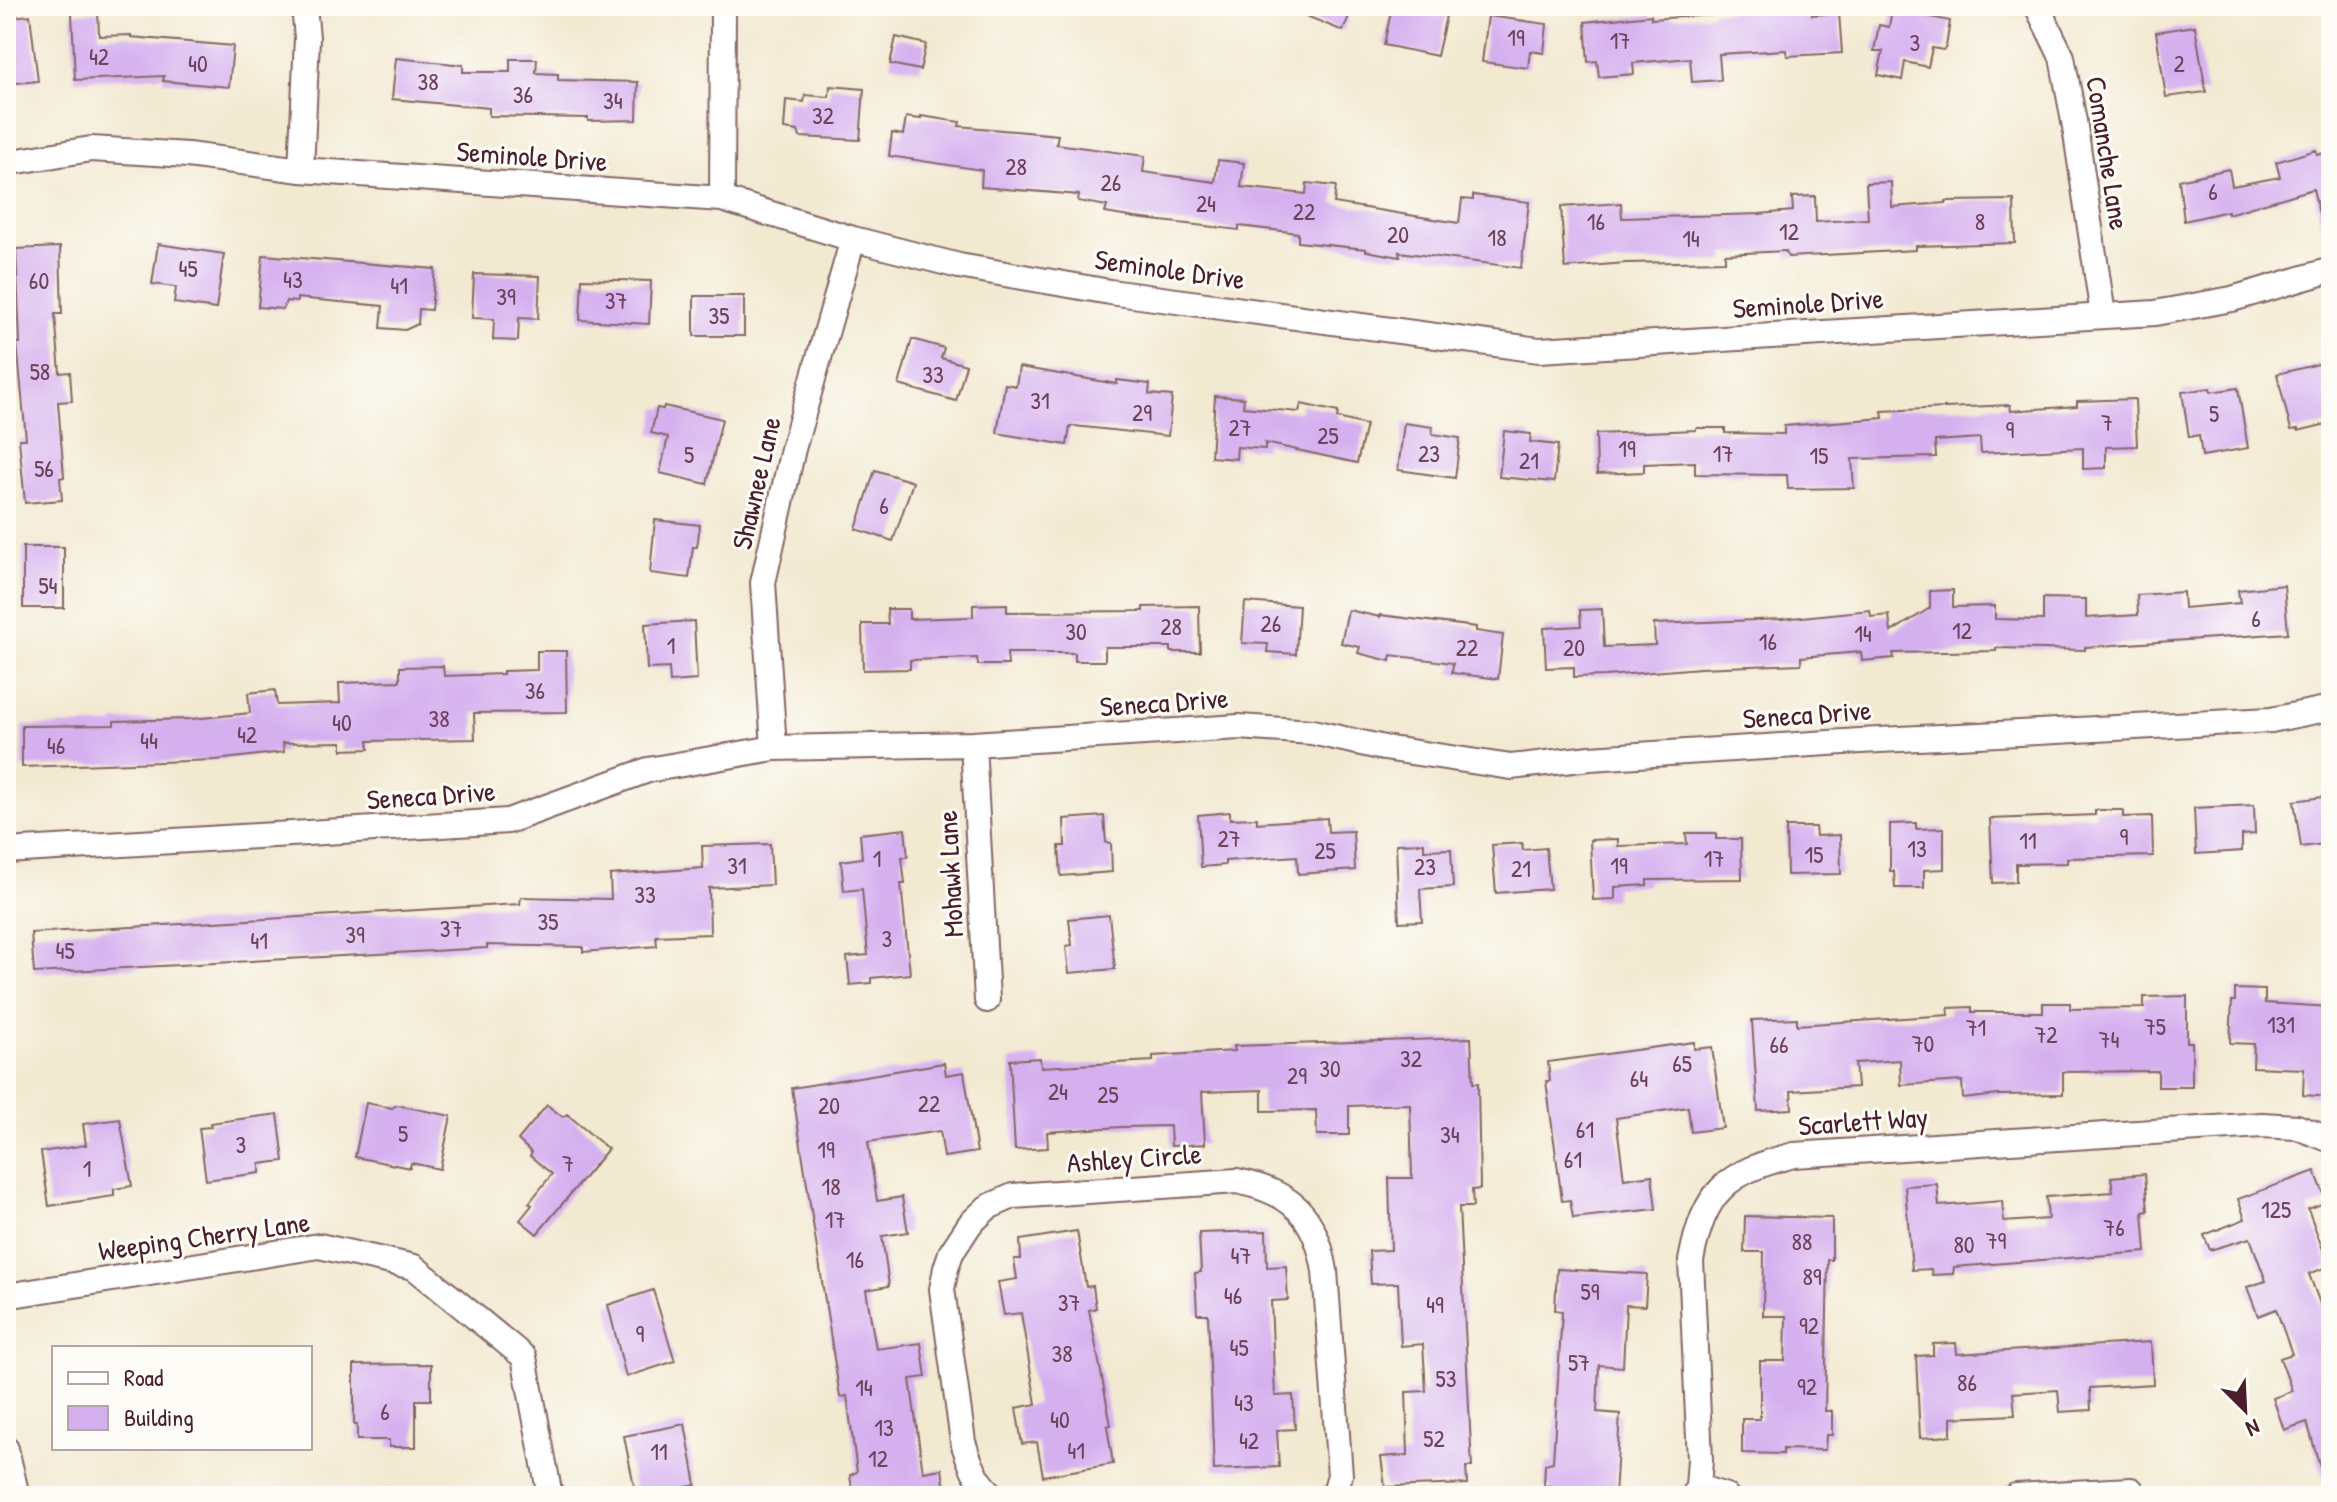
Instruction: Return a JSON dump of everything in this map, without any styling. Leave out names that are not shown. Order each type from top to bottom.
[{"type":"street","points":[[301,170],[307,38],[304,6]]},
{"type":"street","points":[[722,199],[723,6]]},
{"type":"street","name":"Comanche Lane","points":[[2037,6],[2062,57],[2103,315]]},
{"type":"street","name":"Seminole Drive","points":[[6,163],[91,149],[188,155],[301,170],[722,199],[853,239],[959,266],[1110,292],[1539,350],[2155,313],[2232,299],[2331,270]]},
{"type":"street","name":"Shawnee Lane","points":[[774,748],[763,583],[793,449],[853,239]]},
{"type":"street","name":"Seneca Drive","points":[[6,851],[508,821],[648,770],[774,748],[973,744],[1239,727],[1312,732],[1384,748],[1511,767],[1590,758],[1860,741],[2271,720],[2331,708]]},
{"type":"street","name":"Mohawk Lane","points":[[973,744],[987,1000]]},
{"type":"street","name":"Scarlett Way","points":[[1696,1492],[1700,1460],[1691,1261],[1697,1230],[1710,1203],[1730,1180],[1756,1165],[1794,1155],[2262,1125],[2297,1127],[2331,1140]]},
{"type":"street","name":"Ashley Circle","points":[[994,1496],[981,1485],[963,1442],[942,1289],[951,1253],[962,1234],[988,1207],[1013,1196],[1237,1181],[1265,1187],[1289,1201],[1305,1217],[1320,1242],[1325,1271],[1340,1475],[1334,1496]]},
{"type":"street","name":"Weeping Cherry Lane","points":[[6,1296],[319,1246],[414,1267],[524,1357],[550,1496]]},
{"type":"street","points":[[6,1449],[17,1496]]},
{"type":"street","points":[[2016,1496],[2131,1490]]},
{"type":"street","points":[[1696,1492],[1726,1496]]},
{"type":"building","points":[[1282,6],[1353,6],[1343,31]]},
{"type":"building","points":[[1392,6],[1420,6],[1421,11],[1446,16],[1437,56],[1384,45]]},
{"type":"building","points":[[1812,8],[1812,15],[1839,13],[1842,53],[1787,56],[1786,50],[1719,54],[1721,80],[1692,82],[1690,58],[1633,63],[1634,74],[1599,77],[1597,61],[1588,62],[1585,22],[1651,15],[1651,19],[1713,15],[1711,12]]},
{"type":"building","points":[[1892,9],[1950,21],[1946,47],[1943,50],[1932,48],[1928,67],[1905,62],[1902,80],[1878,75],[1883,51],[1874,51],[1879,25],[1889,27]]},
{"type":"building","points":[[98,12],[99,36],[131,35],[233,46],[229,87],[163,81],[164,76],[75,80],[72,13]]},
{"type":"building","points":[[30,15],[38,81],[6,84],[6,18]]},
{"type":"building","points":[[1488,16],[1547,24],[1544,53],[1530,51],[1528,68],[1482,62]]},
{"type":"building","points":[[2195,26],[2206,92],[2166,97],[2156,32]]},
{"type":"building","points":[[896,37],[926,44],[920,70],[890,64]]},
{"type":"building","points":[[396,58],[463,65],[463,72],[510,72],[510,59],[537,59],[536,73],[558,74],[558,80],[638,82],[637,120],[489,116],[489,108],[392,99]]},
{"type":"building","points":[[830,86],[864,89],[860,140],[800,137],[798,131],[784,129],[786,100],[804,102],[805,95],[829,97]]},
{"type":"building","points":[[921,116],[960,122],[959,126],[1058,135],[1056,144],[1145,156],[1143,172],[1215,182],[1218,160],[1244,163],[1241,187],[1306,194],[1307,183],[1336,186],[1334,203],[1459,223],[1462,199],[1473,200],[1473,195],[1529,202],[1521,268],[1399,252],[1400,257],[1366,249],[1298,242],[1298,233],[1239,226],[1239,230],[1135,218],[1105,213],[1107,206],[1078,201],[1079,195],[981,187],[982,170],[889,156],[892,133],[903,135],[906,117],[921,119]]},
{"type":"building","points":[[2316,150],[2317,155],[2331,151],[2331,230],[2323,231],[2313,189],[2228,214],[2228,211],[2184,221],[2179,180],[2229,169],[2232,186],[2280,177],[2276,162]]},
{"type":"building","points":[[1891,182],[1892,207],[1946,201],[2014,200],[2015,243],[1916,246],[1916,250],[1788,257],[1786,251],[1725,254],[1725,261],[1565,268],[1561,207],[1621,203],[1622,218],[1760,214],[1793,211],[1792,197],[1815,196],[1816,222],[1868,219],[1866,183]]},
{"type":"building","points":[[158,244],[224,254],[216,309],[174,303],[176,287],[152,284]]},
{"type":"building","points":[[60,247],[62,314],[55,314],[60,373],[70,372],[72,401],[58,402],[64,477],[60,478],[62,500],[25,503],[19,439],[26,439],[17,343],[20,343],[16,249]]},
{"type":"building","points":[[263,255],[435,269],[431,310],[419,309],[418,324],[405,330],[381,328],[383,306],[297,298],[297,302],[286,301],[283,309],[258,307]]},
{"type":"building","points":[[474,274],[540,276],[538,319],[519,318],[518,341],[493,340],[494,319],[472,318]]},
{"type":"building","points":[[582,279],[651,281],[649,324],[580,320]]},
{"type":"building","points":[[694,296],[744,296],[744,336],[694,336]]},
{"type":"building","points":[[912,339],[944,348],[941,358],[966,365],[956,401],[899,385]]},
{"type":"building","points":[[2331,361],[2331,423],[2291,430],[2277,374]]},
{"type":"building","points":[[1019,367],[1117,384],[1117,380],[1150,384],[1149,394],[1172,396],[1168,436],[1074,426],[1070,427],[1067,445],[997,433],[1005,384],[1016,386]]},
{"type":"building","points":[[2210,388],[2211,392],[2238,388],[2248,448],[2202,456],[2199,435],[2189,437],[2182,392]]},
{"type":"building","points":[[1215,396],[1244,398],[1243,407],[1299,412],[1301,404],[1338,412],[1337,418],[1366,425],[1357,463],[1265,443],[1265,449],[1237,447],[1236,459],[1211,457]]},
{"type":"building","points":[[2135,399],[2137,446],[2106,447],[2106,468],[2083,469],[2083,448],[1981,453],[1980,438],[1935,441],[1936,457],[1852,459],[1854,488],[1788,489],[1787,475],[1695,474],[1695,462],[1644,464],[1644,472],[1597,474],[1596,434],[1725,428],[1725,433],[1784,434],[1784,426],[1883,418],[1882,411],[2010,405],[2011,411],[2077,406],[2077,401]]},
{"type":"building","points":[[664,406],[722,419],[707,484],[660,473],[668,437],[651,433],[657,408],[663,409]]},
{"type":"building","points":[[1404,423],[1433,427],[1432,434],[1460,438],[1455,478],[1398,470]]},
{"type":"building","points":[[1504,431],[1531,434],[1530,442],[1558,445],[1554,482],[1499,477]]},
{"type":"building","points":[[875,470],[913,482],[893,541],[856,529]]},
{"type":"building","points":[[655,520],[700,525],[689,578],[650,573]]},
{"type":"building","points":[[23,547],[64,547],[64,608],[23,608]]},
{"type":"building","points":[[2284,585],[2288,633],[2085,647],[2085,650],[1996,648],[1996,651],[1893,653],[1894,658],[1862,661],[1861,653],[1857,653],[1860,652],[1801,657],[1801,664],[1605,676],[1574,677],[1574,667],[1546,668],[1544,628],[1581,626],[1580,610],[1602,609],[1604,647],[1655,645],[1654,624],[1782,619],[1870,610],[1871,617],[1889,615],[1891,632],[1930,608],[1930,591],[1953,590],[1953,607],[1995,606],[1995,619],[2043,620],[2043,598],[2086,599],[2086,618],[2138,615],[2137,595],[2183,592],[2184,608],[2240,603],[2238,590]]},
{"type":"building","points":[[1245,602],[1299,606],[1296,654],[1267,652],[1268,644],[1242,643]]},
{"type":"building","points":[[1007,604],[1007,612],[1143,611],[1143,607],[1199,606],[1200,652],[1171,652],[1171,647],[1105,647],[1105,661],[1075,661],[1075,653],[1007,653],[1008,665],[978,665],[977,658],[910,660],[910,669],[863,670],[862,624],[888,624],[887,609],[909,609],[909,619],[973,617],[973,605]]},
{"type":"building","points":[[1348,610],[1380,617],[1476,627],[1476,631],[1503,635],[1498,679],[1452,673],[1453,663],[1391,655],[1390,661],[1358,653],[1360,647],[1341,643]]},
{"type":"building","points":[[694,621],[697,680],[670,682],[669,668],[647,669],[645,624]]},
{"type":"building","points":[[537,651],[566,651],[567,712],[474,713],[475,739],[368,741],[369,749],[342,750],[342,742],[283,743],[284,752],[216,760],[22,767],[22,726],[114,725],[114,721],[192,719],[250,713],[248,693],[275,690],[277,705],[340,703],[339,683],[400,681],[400,667],[443,666],[444,676],[537,670]]},
{"type":"building","points":[[2322,797],[2325,803],[2331,803],[2331,843],[2301,847],[2294,801]]},
{"type":"building","points":[[2254,805],[2255,834],[2242,835],[2242,851],[2196,854],[2194,808]]},
{"type":"building","points":[[2095,810],[2123,810],[2123,817],[2152,816],[2153,856],[2067,858],[2067,863],[2016,864],[2016,882],[1993,883],[1990,819],[2095,815]]},
{"type":"building","points":[[1230,812],[1230,819],[1257,818],[1257,823],[1327,818],[1328,832],[1353,831],[1355,870],[1298,874],[1297,856],[1225,861],[1225,865],[1201,867],[1198,815]]},
{"type":"building","points":[[1104,816],[1106,843],[1111,843],[1112,872],[1061,876],[1059,846],[1065,846],[1064,819]]},
{"type":"building","points":[[1916,823],[1916,829],[1944,828],[1944,869],[1924,870],[1924,888],[1895,888],[1894,871],[1890,871],[1890,824]]},
{"type":"building","points":[[1786,827],[1815,827],[1816,836],[1840,835],[1841,874],[1787,875]]},
{"type":"building","points":[[905,829],[908,857],[902,857],[905,884],[901,884],[910,974],[871,978],[871,983],[850,985],[847,957],[868,955],[862,889],[844,891],[841,861],[862,858],[860,834]]},
{"type":"building","points":[[1686,833],[1716,833],[1716,839],[1741,839],[1742,879],[1647,880],[1647,885],[1615,887],[1615,899],[1593,900],[1590,840],[1618,839],[1618,846],[1687,844]]},
{"type":"building","points":[[1424,843],[1424,850],[1451,849],[1453,887],[1420,889],[1422,921],[1399,922],[1396,844]]},
{"type":"building","points":[[1522,843],[1523,850],[1546,848],[1550,889],[1496,893],[1492,845]]},
{"type":"building","points":[[770,844],[772,885],[709,888],[710,934],[656,936],[657,946],[583,952],[583,947],[487,945],[487,948],[34,973],[31,933],[520,904],[521,897],[611,899],[610,875],[703,868],[702,846]]},
{"type":"building","points":[[1109,915],[1115,969],[1069,973],[1066,946],[1072,945],[1069,919]]},
{"type":"building","points":[[2235,989],[2265,990],[2265,1003],[2331,1007],[2331,1097],[2303,1095],[2304,1069],[2253,1067],[2254,1044],[2230,1043]]},
{"type":"building","points":[[2187,996],[2187,1042],[2192,1042],[2192,1087],[2158,1087],[2158,1071],[2063,1072],[2063,1094],[1963,1099],[1962,1081],[1901,1085],[1900,1060],[1855,1063],[1857,1087],[1791,1091],[1792,1109],[1758,1111],[1752,1020],[1797,1018],[1797,1025],[1949,1015],[1948,1008],[1972,1007],[1972,1012],[2043,1012],[2043,1003],[2070,1003],[2070,1009],[2144,1008],[2144,997]]},
{"type":"building","points":[[1471,1038],[1473,1083],[1478,1083],[1480,1189],[1472,1190],[1473,1207],[1459,1207],[1472,1467],[1466,1467],[1467,1484],[1385,1487],[1381,1457],[1408,1455],[1406,1392],[1426,1391],[1423,1344],[1401,1346],[1398,1283],[1371,1284],[1369,1251],[1391,1250],[1389,1178],[1412,1178],[1410,1104],[1349,1106],[1349,1135],[1317,1135],[1316,1110],[1262,1111],[1262,1090],[1202,1092],[1205,1144],[1171,1146],[1170,1126],[1121,1127],[1047,1132],[1048,1148],[1015,1150],[1010,1060],[1040,1058],[1041,1067],[1153,1061],[1153,1056],[1235,1051],[1234,1046]]},
{"type":"building","points":[[1694,1042],[1694,1049],[1712,1047],[1723,1128],[1691,1132],[1688,1107],[1616,1118],[1624,1179],[1652,1175],[1656,1209],[1573,1218],[1570,1200],[1562,1201],[1546,1081],[1550,1081],[1548,1062]]},
{"type":"building","points":[[944,1063],[946,1075],[964,1072],[977,1152],[944,1157],[940,1131],[868,1142],[877,1201],[902,1197],[908,1232],[882,1236],[889,1286],[866,1290],[876,1349],[921,1343],[926,1377],[910,1379],[923,1472],[942,1469],[946,1496],[853,1496],[850,1475],[857,1472],[847,1396],[840,1397],[792,1088]]},
{"type":"building","points":[[366,1103],[392,1108],[397,1105],[451,1116],[440,1169],[411,1163],[410,1168],[355,1157]]},
{"type":"building","points":[[547,1105],[563,1117],[567,1114],[608,1149],[537,1234],[520,1220],[552,1174],[530,1156],[532,1153],[518,1140]]},
{"type":"building","points":[[278,1114],[284,1161],[260,1164],[260,1173],[206,1180],[199,1128],[211,1127],[210,1123]]},
{"type":"building","points":[[120,1119],[132,1186],[114,1189],[114,1196],[49,1206],[41,1152],[86,1145],[83,1124]]},
{"type":"building","points":[[2315,1171],[2327,1202],[2308,1209],[2329,1266],[2309,1274],[2325,1317],[2331,1315],[2331,1483],[2325,1484],[2307,1422],[2284,1430],[2273,1398],[2292,1391],[2280,1358],[2292,1354],[2276,1309],[2258,1316],[2247,1287],[2266,1281],[2250,1238],[2210,1250],[2204,1235],[2245,1219],[2238,1199]]},
{"type":"building","points":[[2145,1174],[2148,1211],[2143,1212],[2146,1252],[1954,1267],[1953,1274],[1932,1275],[1931,1269],[1912,1270],[1905,1186],[1937,1184],[1939,1206],[2002,1201],[2004,1222],[2048,1219],[2046,1197],[2113,1192],[2111,1177]]},
{"type":"building","points":[[1745,1216],[1832,1218],[1832,1260],[1828,1260],[1825,1411],[1832,1411],[1832,1435],[1826,1435],[1825,1450],[1783,1449],[1783,1454],[1742,1453],[1742,1419],[1760,1419],[1760,1361],[1785,1361],[1786,1316],[1763,1316],[1764,1252],[1744,1252]]},
{"type":"building","points":[[1077,1231],[1086,1287],[1093,1286],[1096,1308],[1089,1310],[1111,1425],[1107,1426],[1113,1464],[1043,1476],[1037,1442],[1022,1444],[1016,1408],[1036,1404],[1021,1313],[1004,1315],[998,1282],[1017,1279],[1014,1259],[1021,1259],[1020,1240]]},
{"type":"building","points":[[1266,1231],[1267,1267],[1286,1266],[1288,1300],[1271,1301],[1275,1396],[1293,1395],[1295,1429],[1277,1430],[1279,1467],[1214,1470],[1208,1314],[1197,1314],[1195,1273],[1201,1272],[1199,1233]]},
{"type":"building","points":[[1557,1269],[1647,1274],[1645,1306],[1626,1305],[1623,1367],[1599,1365],[1597,1412],[1620,1414],[1615,1496],[1550,1496],[1551,1486],[1544,1486],[1545,1464],[1553,1462],[1562,1311],[1555,1310]]},
{"type":"building","points":[[653,1290],[675,1361],[626,1377],[608,1305]]},
{"type":"building","points":[[2151,1342],[2153,1384],[2090,1388],[2091,1410],[2060,1412],[2058,1390],[2013,1393],[2015,1415],[1951,1418],[1951,1436],[1920,1438],[1916,1356],[1933,1355],[1933,1344],[1956,1343],[1957,1354]]},
{"type":"building","points":[[431,1364],[431,1400],[416,1400],[416,1447],[389,1447],[389,1440],[357,1440],[354,1365]]},
{"type":"building","points":[[685,1424],[696,1485],[670,1490],[671,1496],[636,1496],[624,1436]]}]
